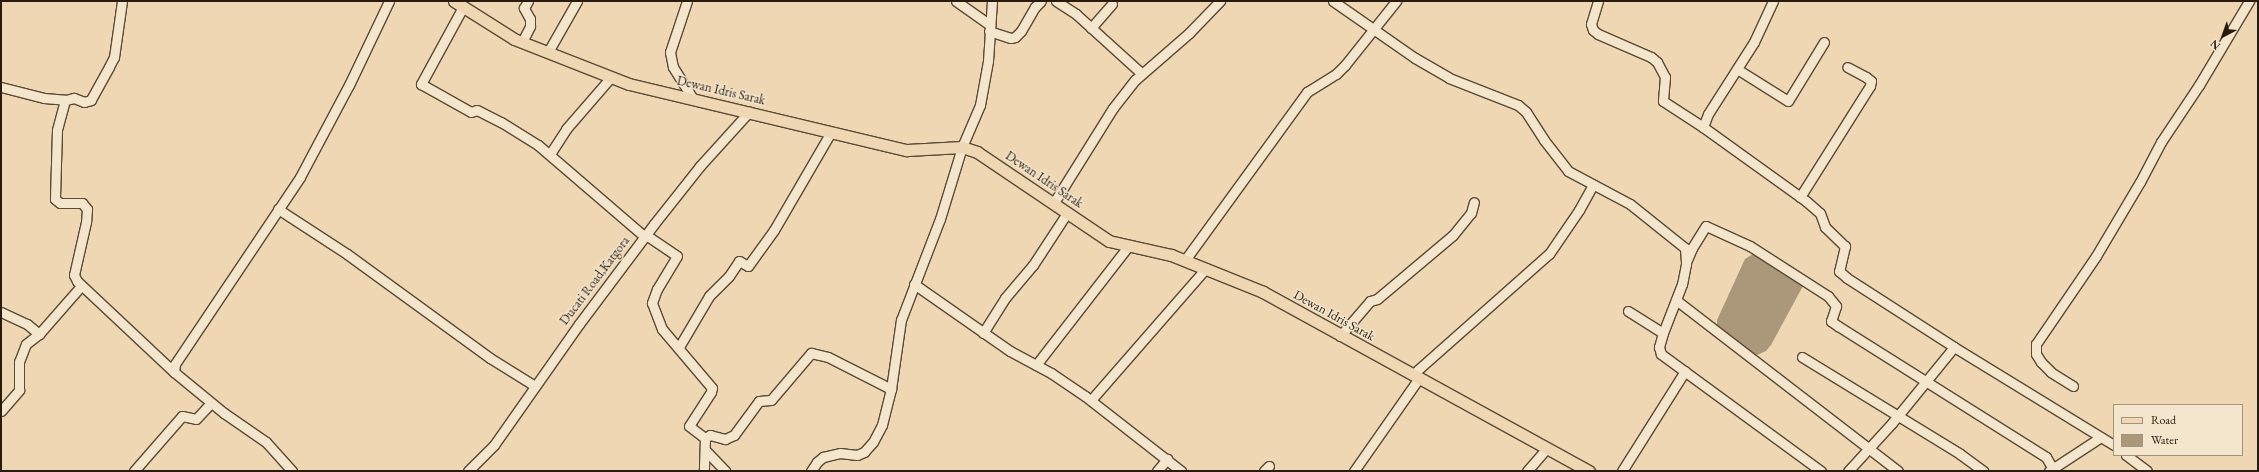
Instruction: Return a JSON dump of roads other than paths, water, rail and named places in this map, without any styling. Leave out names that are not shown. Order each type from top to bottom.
[{"type":"main road","name":"Dewan Idris Sarak","points":[[459,4],[522,42],[629,84],[907,150],[962,147],[977,152],[1109,241],[1130,245],[1185,260],[1263,292],[1340,336],[1589,471]]},
{"type":"street","points":[[1,88],[44,98],[65,100],[74,98],[84,102],[91,100],[114,57],[122,1]]},
{"type":"street","points":[[174,372],[175,364],[300,177],[345,92],[389,1]]},
{"type":"street","points":[[522,42],[530,26],[530,19],[524,8],[528,1]]},
{"type":"street","points":[[548,52],[577,1]]},
{"type":"street","points":[[687,1],[670,52],[673,67],[693,99]]},
{"type":"street","points":[[956,1],[990,28],[1011,38],[1015,37],[1021,31],[1034,7],[1040,1]]},
{"type":"street","points":[[811,471],[816,462],[823,458],[840,453],[858,455],[867,449],[873,442],[882,425],[891,389],[901,320],[940,219],[962,147],[980,105],[988,62],[992,1]]},
{"type":"street","points":[[1056,1],[1076,14],[1141,73]]},
{"type":"street","points":[[1053,204],[1113,108],[1141,73],[1189,33],[1220,1]]},
{"type":"street","points":[[1333,1],[1449,78],[1518,105],[1526,112],[1544,140],[1568,171],[1630,204],[1688,248]]},
{"type":"street","points":[[1185,260],[1307,92],[1336,74],[1375,30],[1396,1]]},
{"type":"street","points":[[1598,1],[1592,24],[1593,30],[1598,34],[1651,57],[1657,62],[1665,77],[1663,101],[1703,127],[1820,213],[1825,227],[1845,246],[1839,271],[1856,286],[1954,348],[2113,444]]},
{"type":"street","points":[[1703,127],[1708,114],[1754,42],[1773,1]]},
{"type":"street","points":[[2074,386],[2052,372],[2041,362],[2036,354],[2036,344],[2096,256],[2140,182],[2161,142],[2199,85],[2249,1]]},
{"type":"street","points":[[459,4],[421,84],[471,112],[477,110],[516,130],[550,154],[645,236],[677,256],[657,289],[652,303],[662,329],[679,347],[712,388],[711,392],[689,426],[705,438],[706,452],[704,471]]},
{"type":"street","points":[[1091,28],[1112,4]]},
{"type":"street","points":[[1737,69],[1788,101],[1824,42]]},
{"type":"street","points":[[1800,197],[1870,86],[1871,81],[1866,76],[1848,67]]},
{"type":"street","points":[[550,154],[566,129],[611,77]]},
{"type":"street","points":[[65,100],[55,144],[55,199],[60,203],[82,203],[85,204],[87,209],[86,222],[74,275],[82,286],[174,372],[210,402],[266,442],[292,471]]},
{"type":"street","name":"Ducati Road,Katgora","points":[[468,471],[494,445],[579,324],[645,236],[700,166],[749,112]]},
{"type":"street","points":[[679,347],[709,296],[729,276],[739,262],[748,266],[774,230],[831,132]]},
{"type":"street","points":[[1354,471],[1416,377],[1549,254],[1579,210],[1593,185]]},
{"type":"street","points":[[1340,336],[1370,301],[1377,299],[1454,235],[1471,213],[1474,202]]},
{"type":"street","points":[[278,209],[347,254],[490,358],[535,386]]},
{"type":"street","points":[[983,333],[1005,298],[1033,265],[1067,213]]},
{"type":"street","points":[[1821,471],[1661,354],[1659,347],[1676,300],[1686,264],[1688,248],[1706,226],[1750,246],[1828,296],[1836,306],[1830,320],[2046,457],[2052,470],[2101,437]]},
{"type":"street","points":[[1036,365],[1130,245]]},
{"type":"street","points":[[1091,400],[1206,268]]},
{"type":"street","points":[[914,284],[1010,351],[1036,365],[1091,400],[1181,471]]},
{"type":"street","points":[[1,411],[19,390],[19,362],[26,344],[39,334],[82,286]]},
{"type":"street","points":[[1676,300],[1898,471]]},
{"type":"street","points":[[1628,311],[1663,333]]},
{"type":"street","points":[[1,312],[27,324],[39,334]]},
{"type":"street","points":[[1848,471],[1898,416],[1954,348]]},
{"type":"street","points":[[705,438],[710,435],[725,439],[734,435],[759,402],[771,400],[811,353],[828,357],[891,389]]},
{"type":"street","points":[[1802,357],[1898,416],[1983,471]]},
{"type":"street","points":[[1622,471],[1686,371]]},
{"type":"street","points":[[134,471],[182,416],[196,419],[210,402]]},
{"type":"street","points":[[1527,471],[1546,448]]},
{"type":"street","points":[[706,452],[725,471]]},
{"type":"street","points":[[2127,456],[2146,471]]},
{"type":"street","points":[[1157,471],[1167,459]]},
{"type":"water","points":[[1753,254],[1758,255],[1803,286],[1771,345],[1766,351],[1757,355],[1753,354],[1717,326],[1717,320],[1745,259]]}]
